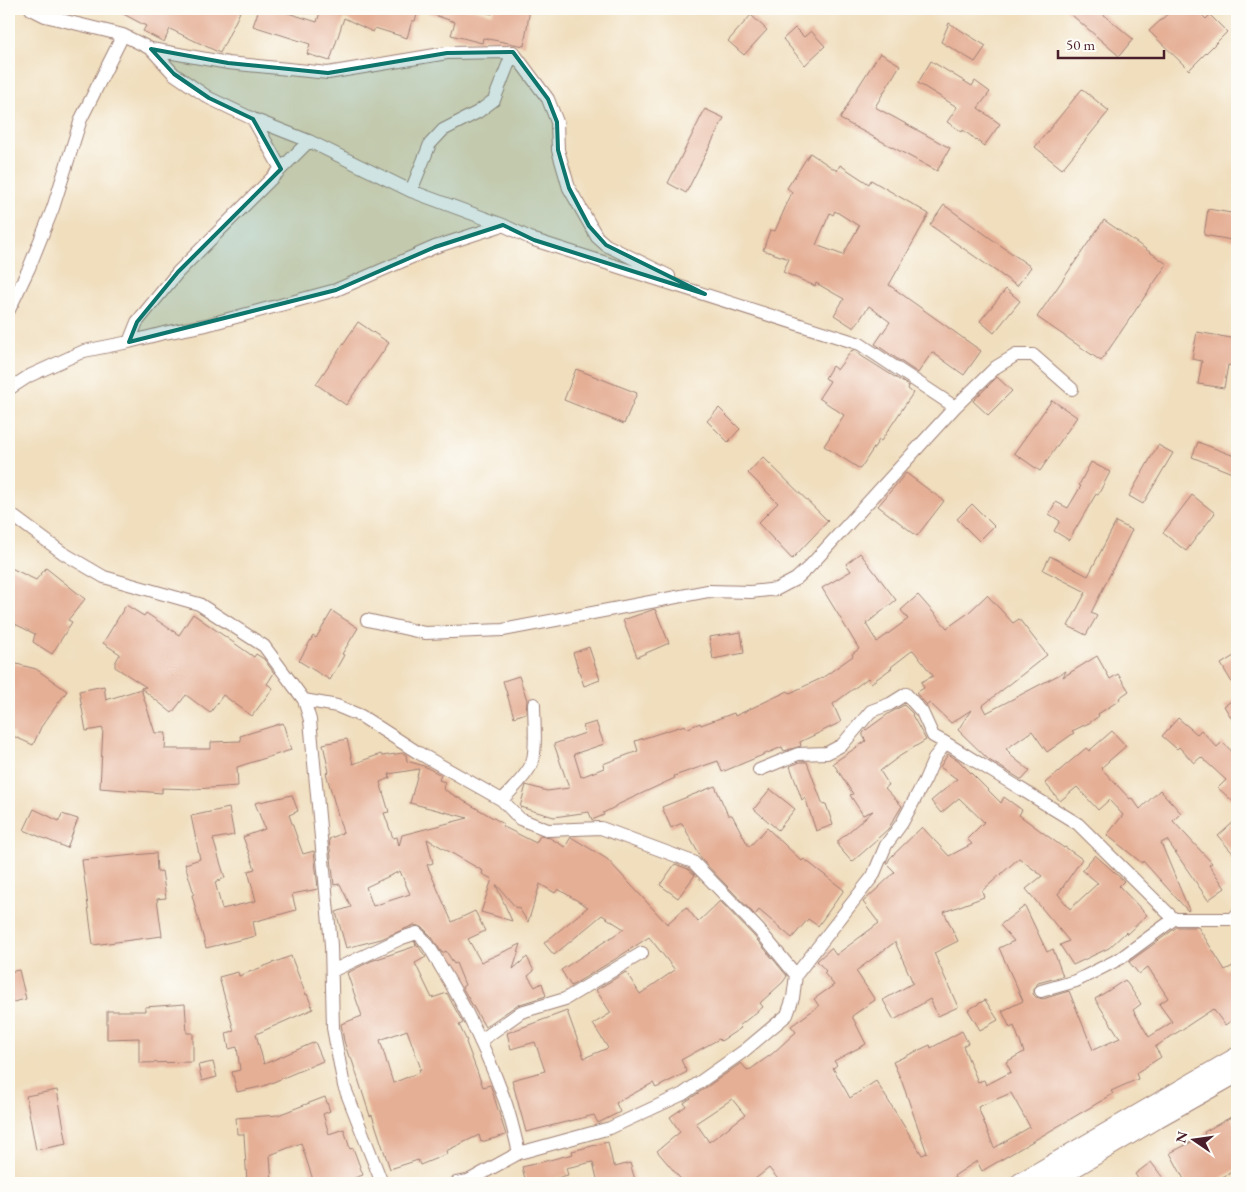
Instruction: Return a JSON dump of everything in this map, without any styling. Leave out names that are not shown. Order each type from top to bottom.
[{"type":"main road","points":[[1020,1183],[1237,1057]]},
{"type":"main road","points":[[1058,1181],[1157,1118],[1237,1073]]},
{"type":"street","points":[[31,9],[123,35],[151,49],[228,63],[328,72],[447,53],[513,52]]},
{"type":"street","points":[[9,310],[29,268],[53,208],[81,119],[123,35]]},
{"type":"street","points":[[151,49],[174,74],[209,98],[252,119],[309,141],[411,191],[503,225],[534,240],[860,344],[956,407]]},
{"type":"street","points":[[411,191],[430,144],[443,130],[478,112],[494,100],[513,52]]},
{"type":"street","points":[[513,52],[548,100],[556,122],[558,150],[569,188],[597,237],[606,246],[705,294]]},
{"type":"street","points":[[252,119],[281,169]]},
{"type":"street","points":[[129,342],[137,322],[178,272],[309,141]]},
{"type":"street","points":[[9,389],[29,376],[84,351],[206,325],[336,290],[435,247],[503,225]]},
{"type":"street","points":[[367,620],[425,633],[503,630],[708,591],[751,592],[777,589],[796,579],[809,567],[956,407],[996,367],[1016,355],[1033,355],[1072,389]]},
{"type":"street","points":[[9,513],[63,553],[104,577],[199,604],[206,608],[264,646],[304,700],[310,720],[331,945],[333,1028],[344,1086],[382,1183]]},
{"type":"street","points":[[759,770],[798,754],[827,753],[842,745],[870,711],[890,704],[906,694],[922,712],[933,736],[946,742],[1078,824],[1174,919]]},
{"type":"street","points":[[304,700],[336,706],[361,716],[417,752],[502,800],[520,819],[548,830],[601,828],[693,862],[759,930],[796,975]]},
{"type":"street","points":[[502,800],[532,764],[534,704]]},
{"type":"street","points":[[464,1183],[519,1153],[610,1128],[683,1094],[744,1051],[787,1015],[793,998],[796,975],[873,876],[886,845],[902,823],[935,757],[946,742]]},
{"type":"street","points":[[1041,991],[1076,980],[1121,958],[1174,919],[1233,919],[1237,914]]},
{"type":"street","points":[[332,971],[402,938],[417,933],[427,941],[432,953],[459,997],[480,1041],[506,1103],[519,1153]]},
{"type":"street","points":[[480,1041],[521,1012],[565,999],[642,953]]},
{"type":"highlighted area","points":[[151,49],[228,63],[328,73],[447,53],[513,52],[548,99],[557,122],[558,150],[569,188],[589,226],[606,245],[705,294],[534,240],[503,225],[435,247],[336,290],[129,342],[137,322],[178,272],[281,169],[253,119],[209,98],[174,74]]},
{"type":"building","points":[[114,9],[233,9],[240,12],[220,53],[170,29],[164,42],[143,31],[146,26]]},
{"type":"building","points":[[259,9],[275,9],[317,22],[321,9],[419,9],[415,21],[412,21],[407,38],[375,28],[373,32],[344,18],[330,61],[307,54],[310,44],[253,26]]},
{"type":"building","points":[[421,9],[472,9],[492,14],[494,9],[530,9],[524,46],[483,38],[482,43],[451,35],[455,22]]},
{"type":"building","points":[[1065,9],[1097,9],[1133,39],[1119,56]]},
{"type":"building","points":[[1173,9],[1196,9],[1206,19],[1210,15],[1227,32],[1189,70],[1149,31]]},
{"type":"building","points":[[751,15],[767,30],[744,55],[728,41]]},
{"type":"building","points":[[949,23],[986,46],[975,62],[941,42]]},
{"type":"building","points":[[795,28],[804,37],[811,31],[825,46],[805,65],[783,39]]},
{"type":"building","points":[[880,53],[900,65],[875,107],[950,148],[937,171],[840,119]]},
{"type":"building","points":[[931,61],[972,86],[975,81],[990,92],[978,108],[1000,124],[984,146],[963,130],[962,132],[947,122],[957,107],[918,83]]},
{"type":"building","points":[[1082,89],[1109,111],[1062,169],[1035,147]]},
{"type":"building","points":[[705,109],[724,118],[686,193],[668,183]]},
{"type":"building","points":[[810,153],[837,171],[840,165],[869,184],[871,180],[929,214],[889,285],[981,351],[964,375],[932,352],[918,373],[875,344],[890,322],[869,306],[854,328],[834,315],[844,299],[816,283],[815,286],[783,272],[789,259],[763,250],[770,230],[775,231],[792,192],[787,188]],"holes":[[[835,211],[859,226],[843,255],[816,245],[830,213],[833,215]]]},
{"type":"building","points":[[944,205],[1031,267],[1017,286],[930,225]]},
{"type":"building","points":[[1208,209],[1237,214],[1237,241],[1204,235]]},
{"type":"building","points":[[1104,220],[1167,264],[1101,361],[1037,317]]},
{"type":"building","points":[[1006,289],[1020,301],[994,333],[980,321]]},
{"type":"building","points":[[358,322],[389,343],[346,405],[316,384]]},
{"type":"building","points":[[1197,332],[1237,339],[1237,367],[1228,365],[1224,388],[1198,384],[1202,361],[1192,359]]},
{"type":"building","points":[[852,350],[909,386],[908,389],[913,393],[860,469],[824,446],[844,415],[819,398],[830,381],[825,378],[832,366],[837,370]]},
{"type":"building","points":[[576,369],[637,393],[624,424],[564,400]]},
{"type":"building","points":[[997,377],[1012,391],[988,415],[973,401]]},
{"type":"building","points":[[1052,400],[1077,417],[1040,471],[1014,453]]},
{"type":"building","points":[[719,408],[740,429],[728,442],[707,421]]},
{"type":"building","points":[[1198,442],[1237,457],[1237,475],[1192,457]]},
{"type":"building","points":[[1158,445],[1173,453],[1143,504],[1129,496]]},
{"type":"building","points":[[763,457],[828,521],[792,559],[758,523],[778,503],[748,473]]},
{"type":"building","points":[[1091,462],[1110,472],[1098,495],[1096,494],[1069,540],[1054,531],[1060,521],[1049,514],[1056,502],[1068,508],[1081,486],[1079,485]]},
{"type":"building","points":[[906,473],[944,501],[917,536],[878,506]]},
{"type":"building","points":[[1192,495],[1215,513],[1186,551],[1163,533]]},
{"type":"building","points":[[972,504],[994,526],[979,541],[957,519]]},
{"type":"building","points":[[1116,522],[1132,530],[1091,613],[1097,616],[1086,635],[1068,626],[1086,592],[1043,570],[1050,556],[1088,576]]},
{"type":"building","points":[[860,553],[896,600],[866,624],[877,642],[908,619],[901,610],[918,595],[947,628],[967,614],[987,595],[1013,623],[1019,619],[1047,655],[982,706],[986,713],[1066,671],[1063,677],[1097,656],[1110,679],[1118,674],[1129,691],[1119,698],[1120,700],[1098,714],[1099,716],[1072,731],[1074,733],[1047,752],[1032,731],[1006,749],[1009,754],[1030,771],[1022,780],[989,760],[958,730],[971,710],[951,723],[930,703],[927,705],[916,693],[924,688],[921,682],[933,676],[913,650],[871,683],[868,678],[833,704],[841,722],[800,742],[801,746],[784,751],[782,747],[722,772],[718,761],[674,776],[675,778],[615,806],[603,813],[604,815],[592,820],[589,812],[554,817],[520,807],[526,785],[547,791],[569,788],[554,744],[585,733],[583,726],[596,722],[604,744],[574,754],[581,777],[604,768],[603,764],[638,751],[635,741],[685,725],[686,729],[734,713],[735,716],[788,691],[790,693],[822,678],[853,656],[852,654],[859,649],[822,588],[851,571],[846,564]]},
{"type":"building","points":[[9,567],[36,580],[46,568],[85,599],[68,620],[72,622],[52,654],[33,642],[35,634],[9,621]]},
{"type":"building","points":[[126,605],[144,616],[146,613],[179,635],[193,614],[254,657],[256,654],[264,659],[274,673],[267,684],[273,688],[252,716],[223,695],[210,713],[186,695],[172,713],[141,688],[146,687],[115,667],[120,654],[103,643]]},
{"type":"building","points":[[655,609],[669,643],[637,657],[623,620]]},
{"type":"building","points":[[332,611],[358,628],[342,654],[344,655],[330,680],[299,661],[313,636],[316,638]]},
{"type":"building","points":[[741,632],[744,653],[713,659],[709,637]]},
{"type":"building","points":[[589,647],[600,680],[584,686],[573,653]]},
{"type":"building","points":[[1237,654],[1237,691],[1221,664]]},
{"type":"building","points":[[9,662],[36,669],[67,691],[41,727],[33,745],[13,736],[14,733],[9,732]]},
{"type":"building","points":[[519,676],[527,700],[526,713],[514,717],[503,681]]},
{"type":"building","points":[[104,686],[106,700],[141,689],[155,733],[166,733],[165,749],[211,749],[211,742],[241,741],[240,736],[283,723],[291,750],[237,767],[238,786],[195,789],[162,788],[162,793],[100,788],[103,728],[86,731],[79,691]]},
{"type":"building","points":[[1237,697],[1237,727],[1224,706]]},
{"type":"building","points":[[904,705],[913,714],[926,740],[880,771],[889,785],[885,788],[902,806],[888,829],[852,862],[838,846],[838,841],[873,811],[863,815],[850,795],[853,794],[833,763],[866,741],[863,733],[866,730]]},
{"type":"building","points":[[1178,718],[1197,734],[1201,730],[1217,747],[1222,742],[1237,756],[1237,805],[1218,788],[1226,780],[1201,757],[1194,763],[1179,747],[1177,749],[1162,736]]},
{"type":"building","points":[[1112,731],[1126,746],[1101,768],[1130,799],[1132,798],[1140,809],[1160,790],[1181,813],[1173,821],[1212,863],[1209,865],[1225,888],[1208,900],[1167,840],[1161,843],[1188,911],[1143,861],[1142,863],[1107,835],[1123,815],[1109,800],[1098,810],[1077,787],[1060,801],[1045,783],[1086,748],[1089,751]]},
{"type":"building","points":[[347,739],[353,764],[381,754],[382,756],[403,753],[406,755],[407,761],[424,766],[441,775],[439,780],[445,782],[443,789],[504,824],[502,826],[536,843],[540,836],[550,838],[565,847],[571,837],[607,859],[667,924],[686,907],[698,922],[720,901],[753,935],[787,976],[760,1003],[763,1007],[739,1026],[741,1028],[721,1041],[719,1039],[681,1060],[687,1072],[656,1088],[653,1083],[616,1103],[620,1112],[598,1123],[594,1115],[526,1132],[512,1080],[545,1071],[535,1042],[511,1049],[507,1033],[567,1011],[584,1058],[608,1048],[593,1024],[611,1013],[596,990],[626,972],[640,994],[675,970],[649,937],[571,986],[561,970],[624,929],[602,915],[554,955],[544,943],[588,907],[558,889],[555,893],[540,884],[528,922],[518,907],[516,908],[496,885],[512,921],[481,912],[492,879],[482,874],[483,871],[427,839],[433,863],[427,865],[452,922],[475,911],[485,931],[468,939],[481,962],[521,944],[513,969],[527,957],[534,971],[528,976],[535,987],[542,983],[546,996],[517,1005],[485,1027],[462,987],[465,985],[456,963],[454,964],[446,951],[442,953],[431,936],[422,927],[414,925],[381,939],[346,948],[336,912],[351,907],[340,884],[334,885],[329,839],[343,833],[326,773],[329,772],[323,744]],"holes":[[[419,769],[410,803],[468,818],[402,835],[399,846],[397,837],[393,838],[384,813],[389,812],[380,782],[390,778],[389,774]],[[400,871],[410,894],[373,906],[366,887]]]},
{"type":"building","points":[[948,754],[958,760],[1001,803],[1004,797],[1022,810],[1019,815],[1082,859],[1058,894],[1070,909],[1098,883],[1082,870],[1095,855],[1124,881],[1119,886],[1147,915],[1109,948],[1073,965],[1060,945],[1069,941],[1026,889],[1042,876],[1019,858],[982,891],[984,897],[944,912],[958,941],[934,953],[958,1007],[938,1016],[930,999],[894,1020],[883,1000],[913,983],[895,942],[856,971],[875,1000],[852,1016],[866,1044],[834,1061],[837,1065],[833,1068],[850,1098],[876,1081],[922,1155],[927,1153],[893,1062],[930,1045],[931,1048],[962,1031],[968,1043],[963,1046],[978,1082],[984,1080],[986,1085],[1011,1072],[1006,1062],[1024,1052],[1014,1026],[1010,1028],[1002,1011],[1023,1001],[999,948],[1014,941],[1000,925],[1025,906],[1047,952],[1053,949],[1063,976],[1038,983],[1033,989],[1033,994],[1043,999],[1069,991],[1093,1050],[1120,1038],[1095,999],[1125,980],[1141,1004],[1133,1010],[1149,1037],[1172,1022],[1159,1004],[1168,998],[1148,967],[1139,974],[1129,962],[1177,927],[1198,927],[1225,970],[1237,964],[1237,1017],[1225,1025],[1213,1009],[1155,1047],[1161,1057],[1136,1073],[1138,1079],[1111,1091],[1113,1094],[982,1171],[977,1161],[954,1176],[958,1183],[781,1183],[769,1168],[750,1183],[684,1183],[657,1151],[680,1132],[670,1117],[686,1106],[684,1103],[741,1063],[748,1071],[772,1054],[796,1032],[791,1026],[819,1006],[814,999],[834,985],[824,973],[826,971],[817,961],[831,948],[836,955],[879,923],[863,902],[895,872],[887,864],[890,858],[922,827],[949,856],[972,844],[967,839],[984,822],[959,798],[941,813],[931,801],[957,779],[940,767]],"holes":[[[1011,1093],[1030,1127],[994,1148],[978,1107]],[[732,1099],[745,1115],[709,1142],[696,1123]]]},
{"type":"building","points":[[800,762],[807,762],[823,805],[826,804],[833,825],[816,831],[805,797],[802,800],[790,766]]},
{"type":"building","points":[[715,786],[728,815],[732,815],[749,847],[767,828],[802,861],[804,859],[844,890],[818,926],[808,919],[792,938],[759,910],[755,915],[702,860],[682,823],[671,828],[662,807]]},
{"type":"building","points":[[770,789],[795,809],[778,830],[754,809]]},
{"type":"building","points":[[292,795],[298,811],[289,815],[303,854],[314,851],[318,889],[292,894],[296,910],[253,922],[256,936],[206,948],[185,864],[200,859],[191,816],[229,808],[234,835],[213,839],[225,878],[215,882],[222,909],[256,901],[248,871],[255,869],[243,837],[265,829],[255,803]]},
{"type":"building","points":[[34,809],[59,821],[62,814],[78,819],[67,848],[24,830]]},
{"type":"building","points":[[1237,819],[1237,858],[1218,836]]},
{"type":"building","points":[[156,853],[157,872],[162,871],[166,898],[157,899],[162,936],[93,945],[82,860]]},
{"type":"building","points":[[675,864],[688,869],[695,875],[678,898],[660,885]]},
{"type":"building","points":[[415,942],[426,957],[415,963],[432,998],[447,993],[463,1023],[459,1025],[467,1041],[483,1087],[490,1085],[491,1087],[506,1135],[481,1142],[479,1135],[446,1151],[447,1154],[420,1165],[418,1160],[390,1169],[351,1057],[349,1057],[341,1024],[362,1016],[347,973],[371,961],[416,946]],"holes":[[[407,1030],[421,1069],[419,1069],[420,1072],[393,1083],[380,1040]]]},
{"type":"building","points":[[291,956],[313,1009],[256,1034],[264,1064],[315,1042],[323,1061],[264,1086],[237,1092],[232,1072],[240,1070],[237,1047],[229,1049],[226,1033],[234,1031],[219,977],[238,972],[239,976]]},
{"type":"building","points":[[19,970],[26,999],[9,1003],[9,972]]},
{"type":"building","points":[[985,1000],[998,1020],[980,1030],[968,1010]]},
{"type":"building","points":[[185,1004],[187,1033],[193,1033],[193,1062],[139,1063],[139,1038],[107,1039],[107,1011],[145,1011],[145,1007]]},
{"type":"building","points":[[213,1062],[217,1077],[202,1081],[198,1065]]},
{"type":"building","points":[[57,1090],[67,1144],[36,1150],[26,1096]]},
{"type":"building","points":[[325,1097],[330,1111],[323,1114],[329,1134],[344,1129],[350,1149],[353,1148],[363,1175],[340,1183],[314,1183],[301,1143],[270,1155],[272,1183],[247,1183],[244,1134],[237,1134],[236,1118],[278,1115]]},
{"type":"building","points":[[1231,1117],[1237,1129],[1237,1169],[1219,1179],[1222,1183],[1186,1183],[1170,1153],[1205,1135],[1204,1132]]},
{"type":"building","points":[[608,1142],[613,1165],[615,1167],[630,1163],[636,1183],[598,1183],[593,1162],[566,1168],[568,1175],[538,1183],[526,1183],[522,1167],[573,1154],[572,1151]]},
{"type":"building","points":[[1151,1162],[1167,1183],[1141,1183],[1135,1174]]}]
